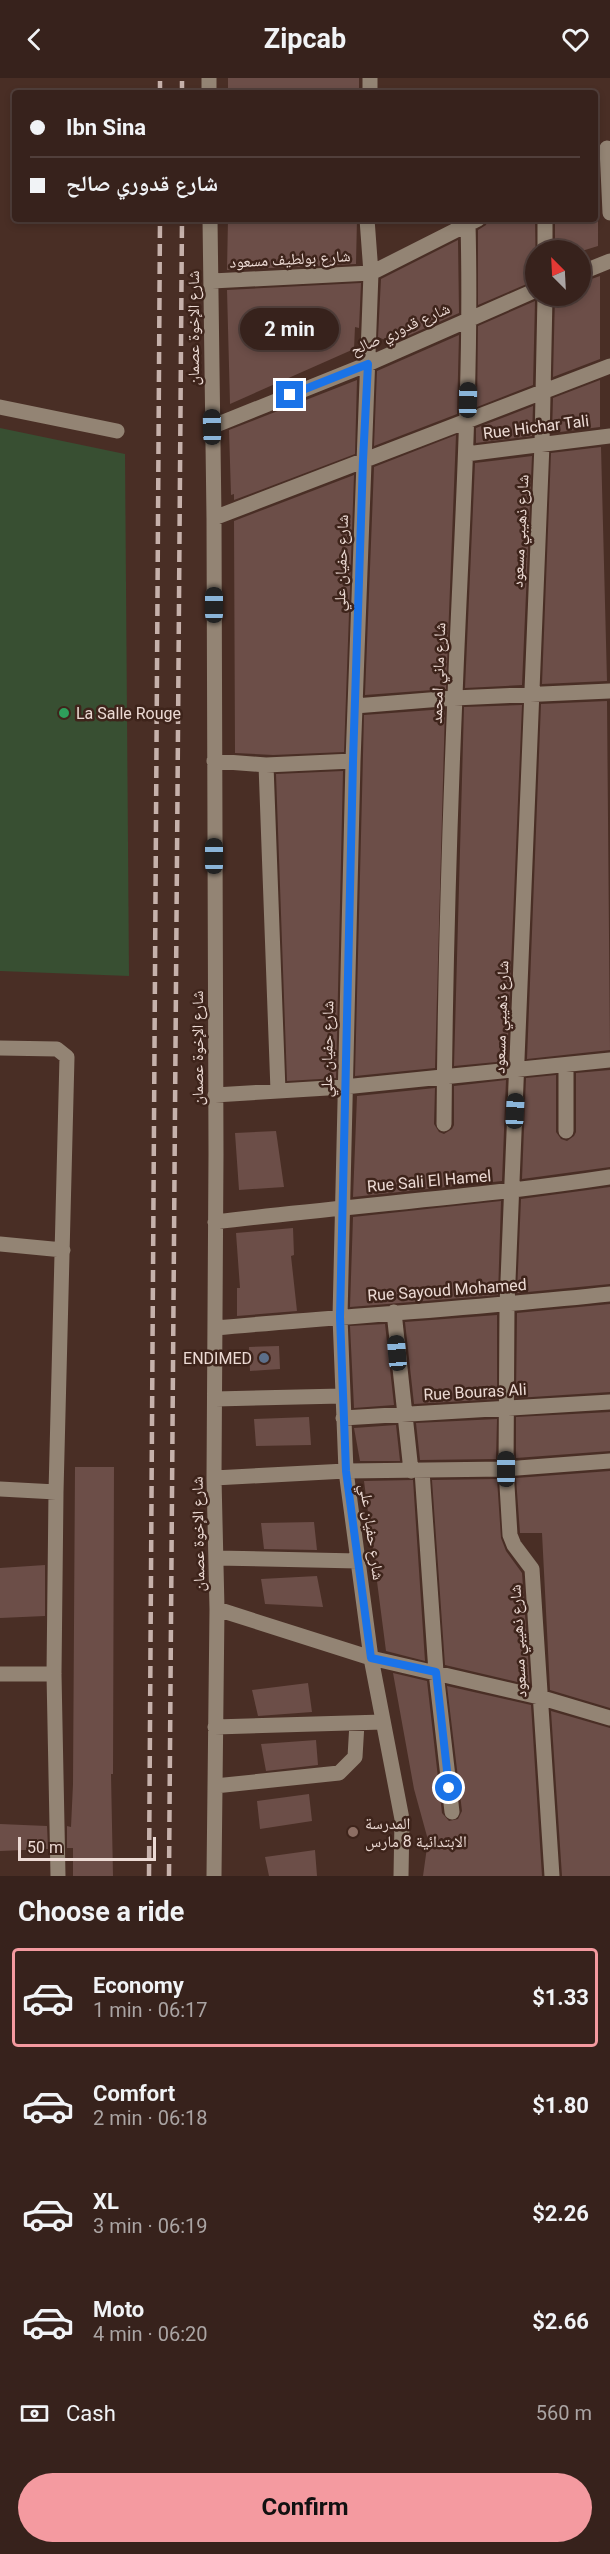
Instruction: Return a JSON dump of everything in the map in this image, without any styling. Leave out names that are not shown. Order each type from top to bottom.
[{"type":"street","points":[[604,150],[610,213]]},
{"type":"street","name":"شارع الإخوة عصمان","points":[[210,222],[214,518],[214,1479],[217,1609],[214,1876]]},
{"type":"street","name":"شارع حفيان علي","points":[[367,222],[371,273],[353,761],[340,1317],[346,1471],[371,1658],[402,1819],[401,1876]]},
{"type":"street","points":[[371,273],[473,222]]},
{"type":"street","name":"شارع ماني امحمد","points":[[444,1124],[454,698],[468,421],[473,222]]},
{"type":"street","points":[[544,222],[545,240]]},
{"type":"street","points":[[591,269],[610,261]]},
{"type":"street","name":"شارع بولطيف مسعود","points":[[212,281],[371,273]]},
{"type":"street","name":"شارع قدوري صالح","points":[[212,427],[368,364],[525,294]]},
{"type":"street","name":"شارع ذهيبي مسعود","points":[[545,306],[542,444],[507,1305],[506,1469],[510,1535],[514,1545],[532,1569],[552,1876]]},
{"type":"street","points":[[214,518],[610,366]]},
{"type":"street","points":[[0,407],[117,431]]},
{"type":"street","name":"Rue Hichar Tali","points":[[466,454],[610,436]]},
{"type":"street","points":[[355,706],[454,698],[610,691]]},
{"type":"street","points":[[214,761],[266,765],[353,761]]},
{"type":"street","points":[[266,765],[278,1091]]},
{"type":"street","points":[[0,1048],[57,1049],[67,1057],[56,1492],[54,1674],[58,1876]]},
{"type":"street","points":[[215,1095],[344,1087],[610,1060]]},
{"type":"street","points":[[566,1066],[566,1131]]},
{"type":"street","name":"Rue Sali El Hamel","points":[[215,1222],[344,1207],[512,1192],[610,1177]]},
{"type":"street","points":[[0,1244],[63,1250]]},
{"type":"street","name":"Rue Sayoud Mohamed","points":[[215,1328],[394,1312],[507,1305],[610,1294]]},
{"type":"street","points":[[394,1312],[403,1414],[416,1471],[452,1812]]},
{"type":"street","points":[[215,1400],[342,1395]]},
{"type":"street","name":"Rue Bouras Ali","points":[[343,1418],[610,1402]]},
{"type":"street","points":[[214,1479],[346,1471],[506,1469],[610,1461]]},
{"type":"street","points":[[0,1489],[56,1492]]},
{"type":"street","points":[[216,1558],[358,1561]]},
{"type":"street","points":[[217,1609],[371,1658],[539,1697],[610,1718]]},
{"type":"street","points":[[0,1674],[54,1674]]},
{"type":"street","points":[[215,1727],[383,1722]]},
{"type":"street","points":[[215,1786],[339,1773],[355,1757],[357,1723]]},
{"type":"green space","name":"La Salle Rouge","points":[[0,428],[125,454],[129,976],[0,971]]},
{"type":"building","points":[[228,78],[359,78],[359,90],[228,90]]},
{"type":"building","points":[[228,222],[357,222],[356,264],[227,270]]},
{"type":"building","points":[[487,222],[535,222],[535,240],[525,240],[525,285],[478,305],[478,230]]},
{"type":"building","points":[[555,222],[598,222],[598,246],[591,248],[591,240],[555,240]]},
{"type":"building","points":[[458,240],[459,313],[392,343],[378,337],[381,279]]},
{"type":"building","points":[[600,276],[600,359],[553,377],[555,306],[591,306],[591,279]]},
{"type":"building","points":[[361,283],[359,328],[355,327],[354,349],[230,404],[227,290]]},
{"type":"building","points":[[525,305],[535,306],[533,385],[477,407],[478,326]]},
{"type":"building","points":[[459,335],[457,414],[374,446],[377,371]]},
{"type":"building","points":[[357,380],[355,454],[234,500],[234,494],[231,495],[229,430]]},
{"type":"building","points":[[600,380],[600,427],[552,433],[553,398]]},
{"type":"building","points":[[533,406],[532,436],[476,443],[476,428]]},
{"type":"building","points":[[456,435],[446,689],[365,695],[374,467]]},
{"type":"building","points":[[601,447],[607,681],[542,684],[551,453]]},
{"type":"building","points":[[532,456],[522,685],[465,688],[475,463]]},
{"type":"building","points":[[354,475],[344,752],[273,755],[235,753],[234,521]]},
{"type":"building","points":[[607,701],[610,1050],[527,1059],[541,704]]},
{"type":"building","points":[[522,705],[507,1061],[454,1066],[464,707]]},
{"type":"building","points":[[445,709],[435,1068],[355,1076],[364,715]]},
{"type":"building","points":[[343,771],[336,1078],[287,1081],[276,774]]},
{"type":"building","points":[[610,1070],[610,1167],[522,1179],[526,1078],[556,1075],[556,1132],[561,1139],[567,1141],[576,1132],[576,1073]]},
{"type":"building","points":[[506,1080],[502,1181],[353,1197],[357,1096],[435,1088],[434,1124],[439,1132],[444,1134],[454,1125],[454,1086]]},
{"type":"building","points":[[276,1131],[284,1187],[239,1190],[235,1133]]},
{"type":"building","points":[[610,1187],[610,1284],[517,1293],[521,1199]]},
{"type":"building","points":[[501,1201],[498,1295],[350,1307],[353,1217]]},
{"type":"building","points":[[293,1228],[294,1255],[291,1256],[297,1311],[237,1316],[237,1288],[240,1288],[236,1233]]},
{"type":"building","points":[[610,1304],[610,1392],[516,1398],[517,1313]]},
{"type":"building","points":[[497,1315],[497,1399],[414,1404],[405,1322]]},
{"type":"building","points":[[385,1324],[394,1405],[354,1408],[350,1326]]},
{"type":"building","name":"ENDIMED","points":[[279,1346],[280,1369],[250,1371],[249,1347]]},
{"type":"building","points":[[610,1412],[610,1451],[516,1458],[516,1417]]},
{"type":"building","points":[[309,1417],[311,1445],[256,1446],[254,1419]]},
{"type":"building","points":[[497,1419],[496,1459],[420,1460],[416,1423]]},
{"type":"building","points":[[396,1425],[400,1461],[360,1461],[354,1428]]},
{"type":"building","points":[[75,1467],[114,1467],[113,1774],[111,1774],[113,1876],[73,1876],[73,1848],[67,1848],[67,1826],[71,1827],[73,1784]]},
{"type":"building","points":[[610,1471],[610,1708],[550,1690],[542,1533],[520,1533],[516,1478]]},
{"type":"building","points":[[497,1479],[501,1538],[506,1551],[522,1573],[530,1685],[445,1665],[432,1480]]},
{"type":"building","points":[[413,1480],[425,1661],[386,1651],[364,1481]]},
{"type":"building","points":[[314,1522],[317,1550],[264,1549],[261,1523]]},
{"type":"building","points":[[45,1565],[45,1616],[0,1618],[0,1568]]},
{"type":"building","points":[[317,1576],[323,1607],[265,1604],[261,1579]]},
{"type":"building","points":[[393,1673],[427,1681],[442,1813],[449,1821],[458,1819],[462,1811],[447,1686],[531,1705],[542,1876],[423,1876],[428,1840],[414,1789]]},
{"type":"building","points":[[308,1683],[312,1712],[258,1716],[252,1690]]},
{"type":"building","points":[[551,1711],[610,1728],[610,1876],[562,1876]]},
{"type":"building","points":[[316,1740],[318,1765],[266,1771],[261,1744]]},
{"type":"building","points":[[309,1794],[312,1821],[260,1829],[257,1801]]},
{"type":"building","points":[[0,1824],[47,1826],[48,1849],[0,1851]]},
{"type":"building","points":[[315,1850],[317,1876],[269,1876],[265,1857]]},
{"type":"railway","points":[[160,78],[160,90]]},
{"type":"railway","points":[[182,78],[182,90]]},
{"type":"railway","points":[[149,1876],[160,222]]},
{"type":"railway","points":[[169,1876],[182,222]]},
{"type":"place","name":"La Salle Rouge","points":[[64,713]]},
{"type":"place","name":"ENDIMED","points":[[264,1358]]},
{"type":"place","name":"المدرسة الابتدائية 8 مارس","points":[[353,1832]]},
{"type":"route","points":[[290,395],[368,364],[361,505],[344,1087],[344,1207],[340,1317],[346,1471],[371,1658],[436,1672],[449,1788]]}]
